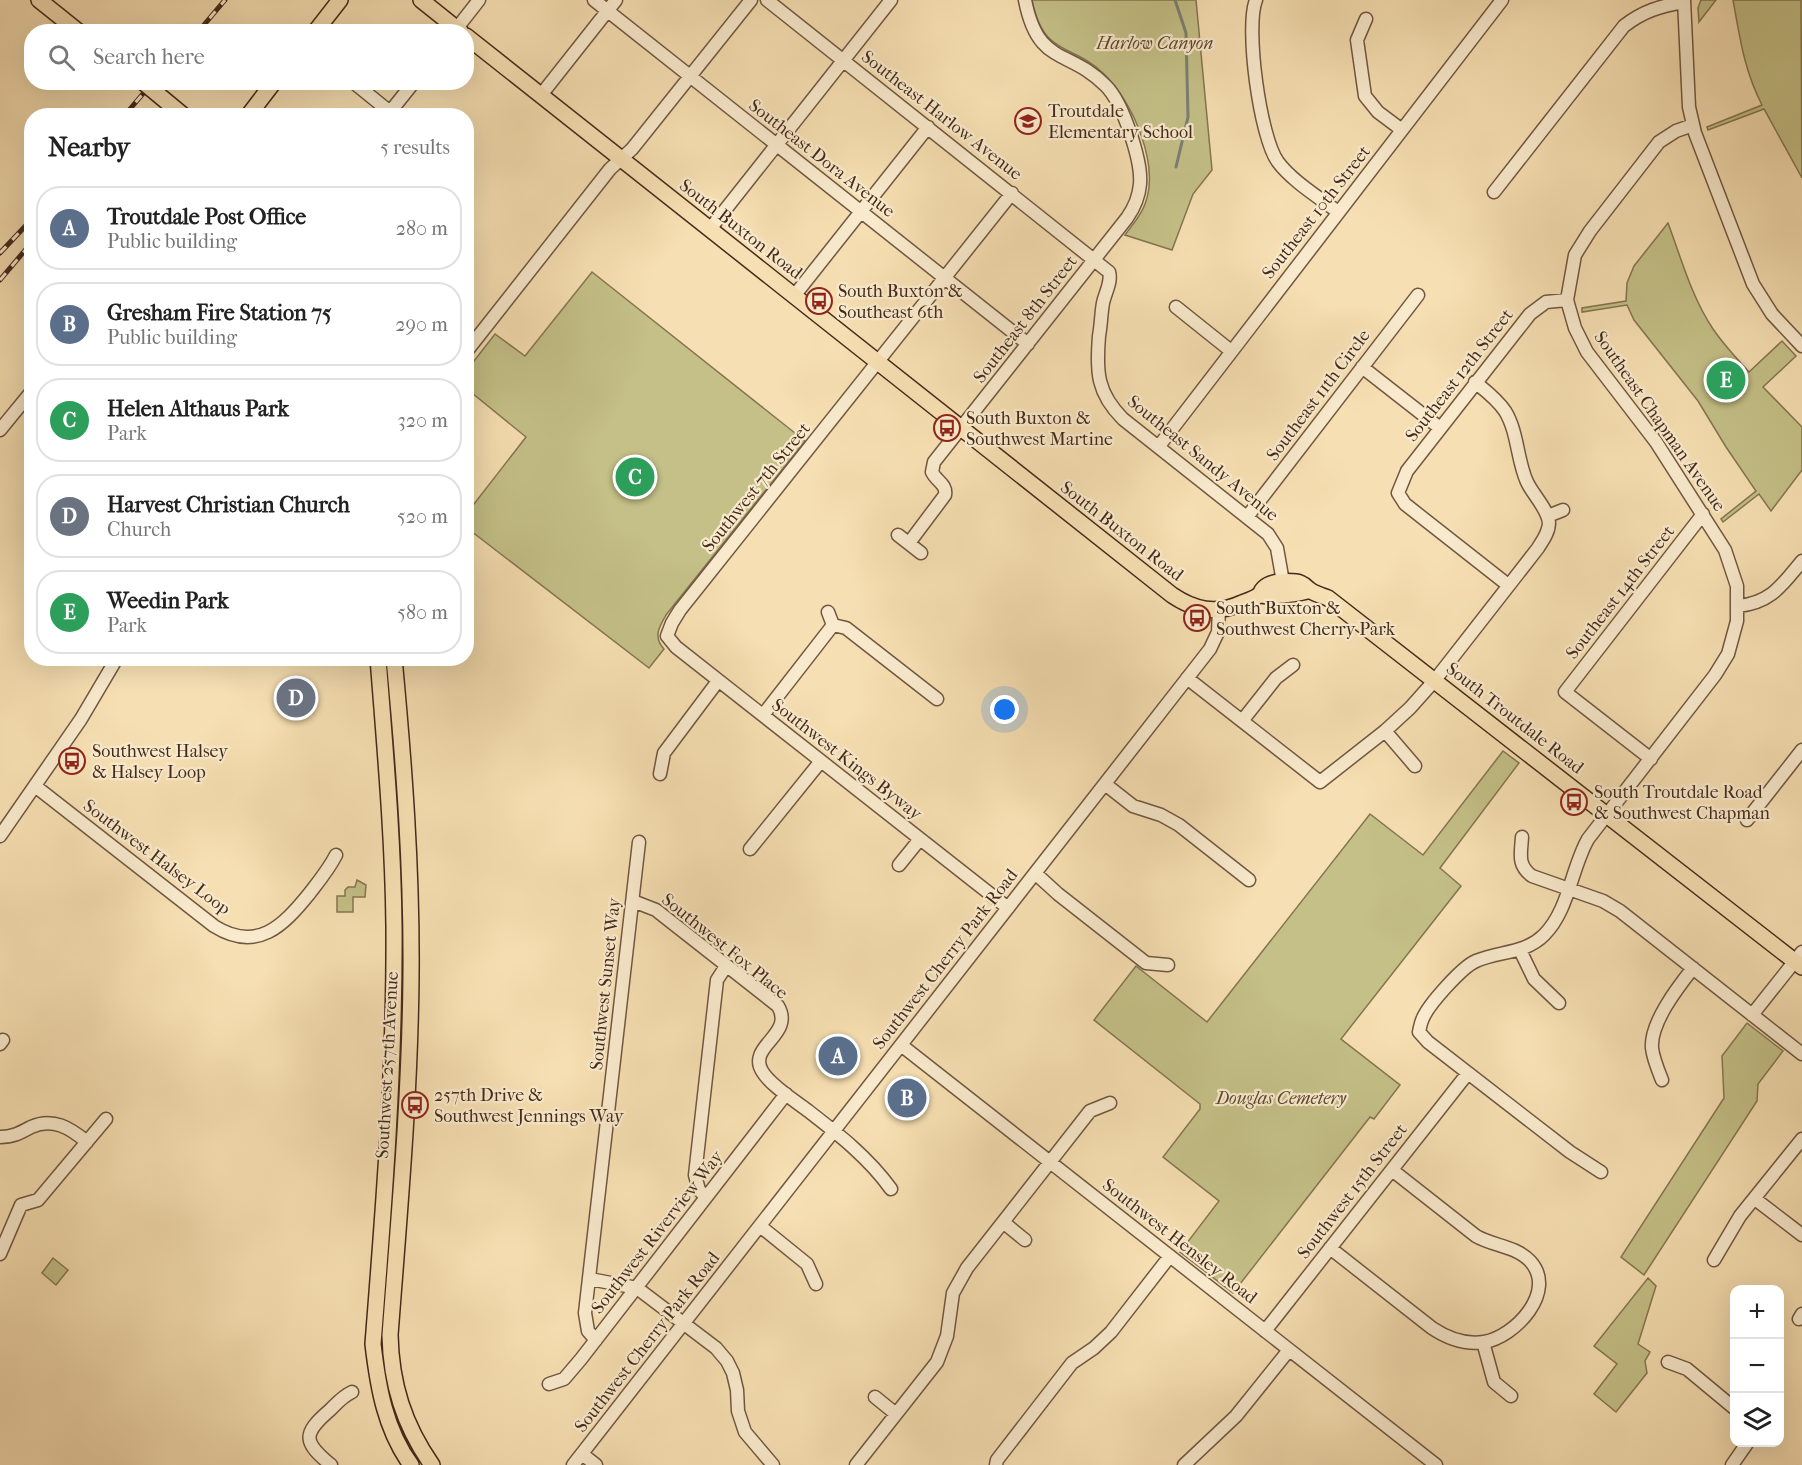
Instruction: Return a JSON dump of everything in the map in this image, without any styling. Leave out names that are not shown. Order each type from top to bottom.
[{"type":"main road","points":[[39,0],[69,24]]},
{"type":"main road","points":[[321,24],[340,0]]},
{"type":"main road","name":"South Buxton Road","points":[[421,0],[450,24]]},
{"type":"main road","name":"South Buxton Road","points":[[474,44],[1172,595],[1192,606],[1211,611],[1238,605],[1260,595],[1265,587],[1283,582]]},
{"type":"main road","points":[[153,90],[174,108]]},
{"type":"main road","points":[[254,108],[268,90]]},
{"type":"main road","name":"South Troutdale Road","points":[[1283,582],[1303,583],[1310,590],[1335,602],[1608,815],[1800,960]]},
{"type":"main road","name":"South Buxton Road","points":[[1260,595],[1269,597],[1285,593],[1300,594],[1310,590]]},
{"type":"main road","name":"Southwest 257th Avenue","points":[[379,666],[392,839],[394,998],[392,1076],[373,1344],[377,1380],[384,1409],[396,1439],[411,1465]]},
{"type":"main road","name":"Southwest 257th Avenue","points":[[395,666],[409,858],[411,978],[408,1074],[390,1335],[393,1374],[404,1414],[420,1448],[432,1465]]},
{"type":"street","points":[[464,24],[479,0]]},
{"type":"street","name":"Southeast Dora Avenue","points":[[594,0],[1028,344]]},
{"type":"street","points":[[541,95],[616,0]]},
{"type":"street","points":[[474,342],[610,169],[632,149],[752,0]]},
{"type":"street","name":"Southeast Harlow Avenue","points":[[767,0],[1095,259]]},
{"type":"street","points":[[710,229],[891,0]]},
{"type":"street","points":[[1025,0],[1032,27],[1044,45],[1060,58],[1090,72],[1113,94],[1122,110],[1136,156],[1140,178],[1136,203],[1095,259]]},
{"type":"street","points":[[1256,0],[1251,19],[1252,34],[1262,123],[1268,144],[1280,165],[1338,212]]},
{"type":"street","name":"Southeast 10th Street","points":[[1159,446],[1502,0]]},
{"type":"street","points":[[1494,192],[1624,26],[1636,16],[1658,6],[1684,1],[1689,107],[1692,125],[1753,284],[1772,314],[1802,346]]},
{"type":"street","points":[[1366,20],[1357,40],[1365,96],[1378,112],[1402,130]]},
{"type":"street","points":[[363,90],[386,108]]},
{"type":"street","points":[[397,108],[409,90]]},
{"type":"street","name":"Southeast Chapman Avenue","points":[[1521,950],[1539,940],[1556,920],[1583,848],[1722,664],[1735,633],[1738,606],[1734,575],[1725,550],[1656,442],[1587,352],[1575,328],[1567,300],[1575,255],[1590,231],[1659,142],[1676,131],[1692,125]]},
{"type":"street","points":[[794,296],[928,127]]},
{"type":"street","name":"Southwest 7th Street","points":[[667,636],[680,610],[1012,193]]},
{"type":"street","name":"Southeast 8th Street","points":[[909,543],[945,495],[946,490],[934,475],[932,467],[960,428],[1095,259]]},
{"type":"street","name":"Southeast Sandy Avenue","points":[[1095,259],[1107,269],[1110,276],[1103,306],[1097,362],[1101,387],[1114,409],[1274,541],[1280,559],[1283,582]]},
{"type":"street","name":"Southeast 11th Circle","points":[[1247,517],[1418,295]]},
{"type":"street","name":"Southeast 12th Street","points":[[1508,585],[1395,495],[1407,471],[1475,382],[1536,308],[1546,302],[1567,300]]},
{"type":"street","points":[[1176,307],[1231,351]]},
{"type":"street","points":[[1362,367],[1440,428]]},
{"type":"street","points":[[1187,678],[1320,782],[1385,732],[1410,708],[1435,680],[1546,535],[1549,525],[1548,516],[1534,495],[1523,471],[1507,414],[1493,396],[1475,382]]},
{"type":"street","points":[[0,430],[24,401]]},
{"type":"street","points":[[1548,516],[1563,510]]},
{"type":"street","name":"Southeast 14th Street","points":[[1651,759],[1565,692],[1703,514]]},
{"type":"street","points":[[898,535],[921,553]]},
{"type":"street","points":[[1738,606],[1770,597],[1778,591],[1802,561]]},
{"type":"street","name":"Southwest Cherry Park Road","points":[[573,1465],[1187,678],[1215,640],[1220,625],[1219,610]]},
{"type":"street","points":[[828,612],[833,625]]},
{"type":"street","points":[[833,625],[846,628],[936,699]]},
{"type":"street","points":[[763,716],[833,625]]},
{"type":"street","name":"Southwest Kings Byway","points":[[667,636],[676,647],[718,681],[1008,908]]},
{"type":"street","points":[[1242,721],[1276,678],[1293,665]]},
{"type":"street","points":[[0,836],[96,695],[112,666]]},
{"type":"street","points":[[660,774],[664,753],[718,681]]},
{"type":"street","points":[[1385,732],[1415,766]]},
{"type":"street","points":[[1747,820],[1802,750]]},
{"type":"street","points":[[750,849],[821,761]]},
{"type":"street","points":[[1105,784],[1133,806],[1161,815],[1179,825],[1249,880]]},
{"type":"street","name":"Southwest Halsey Loop","points":[[35,786],[214,926],[231,934],[258,935],[269,932],[285,922],[329,868],[336,855]]},
{"type":"street","points":[[1522,837],[1521,863],[1524,870],[1532,876],[1611,905],[1802,1054]]},
{"type":"street","points":[[899,864],[920,838]]},
{"type":"street","name":"Southwest Sunset Way","points":[[596,1340],[591,1336],[586,1324],[639,842]]},
{"type":"street","points":[[1035,873],[1058,894],[1146,963],[1168,965]]},
{"type":"street","name":"Southwest Fox Place","points":[[633,901],[656,910],[780,1010],[782,1024],[764,1050],[759,1062],[765,1076],[853,1146],[891,1189]]},
{"type":"street","points":[[1559,1003],[1534,979],[1521,950],[1476,961],[1465,967],[1423,1017],[1419,1032],[1428,1042],[1570,1152],[1601,1172]]},
{"type":"street","points":[[1752,1015],[1800,960]]},
{"type":"street","points":[[706,1197],[699,1190],[695,1175],[717,980],[726,966]]},
{"type":"street","points":[[1662,1080],[1652,1047],[1653,1040],[1668,1003],[1693,968]]},
{"type":"street","name":"Southwest Hensley Road","points":[[901,1045],[1436,1465]]},
{"type":"street","name":"Southwest 15th Street","points":[[1266,1331],[1468,1073]]},
{"type":"street","name":"Southwest Riverview Way","points":[[549,1384],[564,1379],[596,1340],[786,1094]]},
{"type":"street","points":[[856,1465],[937,1362],[947,1336],[951,1302],[957,1283],[1090,1111],[1110,1103]]},
{"type":"street","points":[[0,1254],[21,1205],[38,1200],[106,1119]]},
{"type":"street","points":[[0,1137],[13,1137],[41,1124],[54,1123],[73,1130],[87,1142]]},
{"type":"street","points":[[1714,1260],[1740,1216],[1802,1139]]},
{"type":"street","points":[[1330,1248],[1440,1334],[1460,1341],[1483,1342],[1505,1335],[1514,1329],[1529,1312],[1534,1303],[1538,1283],[1537,1272],[1532,1263],[1515,1251],[1485,1242],[1392,1170]]},
{"type":"street","points":[[1755,1199],[1802,1235]]},
{"type":"street","points":[[1003,1222],[1025,1240]]},
{"type":"street","points":[[760,1226],[807,1264],[816,1284]]},
{"type":"street","points":[[996,1465],[996,1460],[1072,1363],[1094,1348],[1111,1332],[1170,1257]]},
{"type":"street","points":[[590,1279],[637,1288],[716,1348],[727,1361],[735,1381],[738,1411],[745,1432],[773,1465]]},
{"type":"street","points":[[1483,1342],[1494,1382],[1512,1396]]},
{"type":"street","points":[[1184,1465],[1236,1416],[1289,1350]]},
{"type":"street","points":[[1668,1362],[1687,1369],[1730,1405]]},
{"type":"street","points":[[331,1465],[312,1448],[310,1432],[316,1421],[352,1392]]},
{"type":"street","points":[[875,1397],[896,1414]]},
{"type":"street","points":[[1732,1465],[1745,1447]]},
{"type":"street","points":[[582,1454],[596,1465]]},
{"type":"green space","name":"Harlow Canyon","points":[[1032,0],[1196,0],[1212,170],[1193,194],[1172,250],[1125,235],[1139,216],[1149,188],[1146,153],[1134,117],[1115,86],[1104,74],[1081,57],[1060,47],[1044,32],[1037,19]]},
{"type":"green space","points":[[1701,0],[1716,0],[1699,22],[1698,8]]},
{"type":"green space","points":[[1733,0],[1801,0],[1802,178],[1764,109],[1708,130],[1707,127],[1762,105],[1747,66]]},
{"type":"green space","points":[[1668,223],[1706,317],[1721,340],[1749,372],[1782,341],[1796,356],[1763,387],[1802,427],[1802,470],[1771,511],[1759,494],[1723,522],[1721,519],[1756,491],[1698,401],[1634,320],[1627,305],[1582,312],[1582,308],[1626,301],[1627,283],[1634,266]]},
{"type":"green space","points":[[592,272],[805,441],[666,615],[659,628],[658,636],[664,649],[649,668],[474,533],[474,504],[526,437],[474,395],[474,361],[495,334],[525,356]]},
{"type":"green space","name":"Douglas Cemetery","points":[[1503,751],[1519,763],[1440,868],[1461,886],[1341,1039],[1400,1085],[1374,1119],[1370,1117],[1233,1293],[1180,1252],[1219,1201],[1163,1157],[1200,1109],[1200,1104],[1094,1020],[1136,966],[1207,1022],[1370,814],[1423,855]]},
{"type":"green space","points":[[357,880],[366,885],[365,897],[353,897],[353,912],[337,912],[337,896],[345,896],[345,890],[348,887],[355,887]]},
{"type":"green space","points":[[1747,1023],[1783,1051],[1758,1084],[1757,1101],[1644,1275],[1621,1257],[1724,1098],[1722,1056]]},
{"type":"green space","points":[[53,1258],[68,1270],[56,1285],[42,1273]]},
{"type":"green space","points":[[1648,1278],[1656,1286],[1638,1344],[1650,1352],[1645,1361],[1647,1373],[1616,1412],[1594,1394],[1617,1364],[1594,1346]]},
{"type":"waterway","points":[[1175,0],[1186,33],[1188,117],[1176,167]]},
{"type":"railway","points":[[205,24],[225,0]]},
{"type":"railway","points":[[131,108],[146,90]]},
{"type":"railway","points":[[0,253],[24,228]]},
{"type":"railway","points":[[0,280],[24,252]]},
{"type":"place","name":"Troutdale Elementary School","points":[[1028,121]]},
{"type":"place","name":"South Buxton & Southeast 6th","points":[[819,301]]},
{"type":"place","name":"Weedin Park","points":[[1726,380]]},
{"type":"place","name":"South Buxton & Southwest Martine","points":[[947,428]]},
{"type":"place","name":"Helen Althaus Park","points":[[635,477]]},
{"type":"place","name":"South Buxton & Southwest Cherry Park","points":[[1197,618]]},
{"type":"place","name":"Harvest Christian Church","points":[[296,698]]},
{"type":"place","name":"Southwest Halsey & Halsey Loop","points":[[72,761]]},
{"type":"place","name":"South Troutdale Road & Southwest Chapman","points":[[1574,802]]},
{"type":"place","name":"Troutdale Post Office","points":[[838,1056]]},
{"type":"place","name":"Gresham Fire Station 75","points":[[907,1098]]},
{"type":"place","name":"257th Drive & Southwest Jennings Way","points":[[415,1105]]}]
